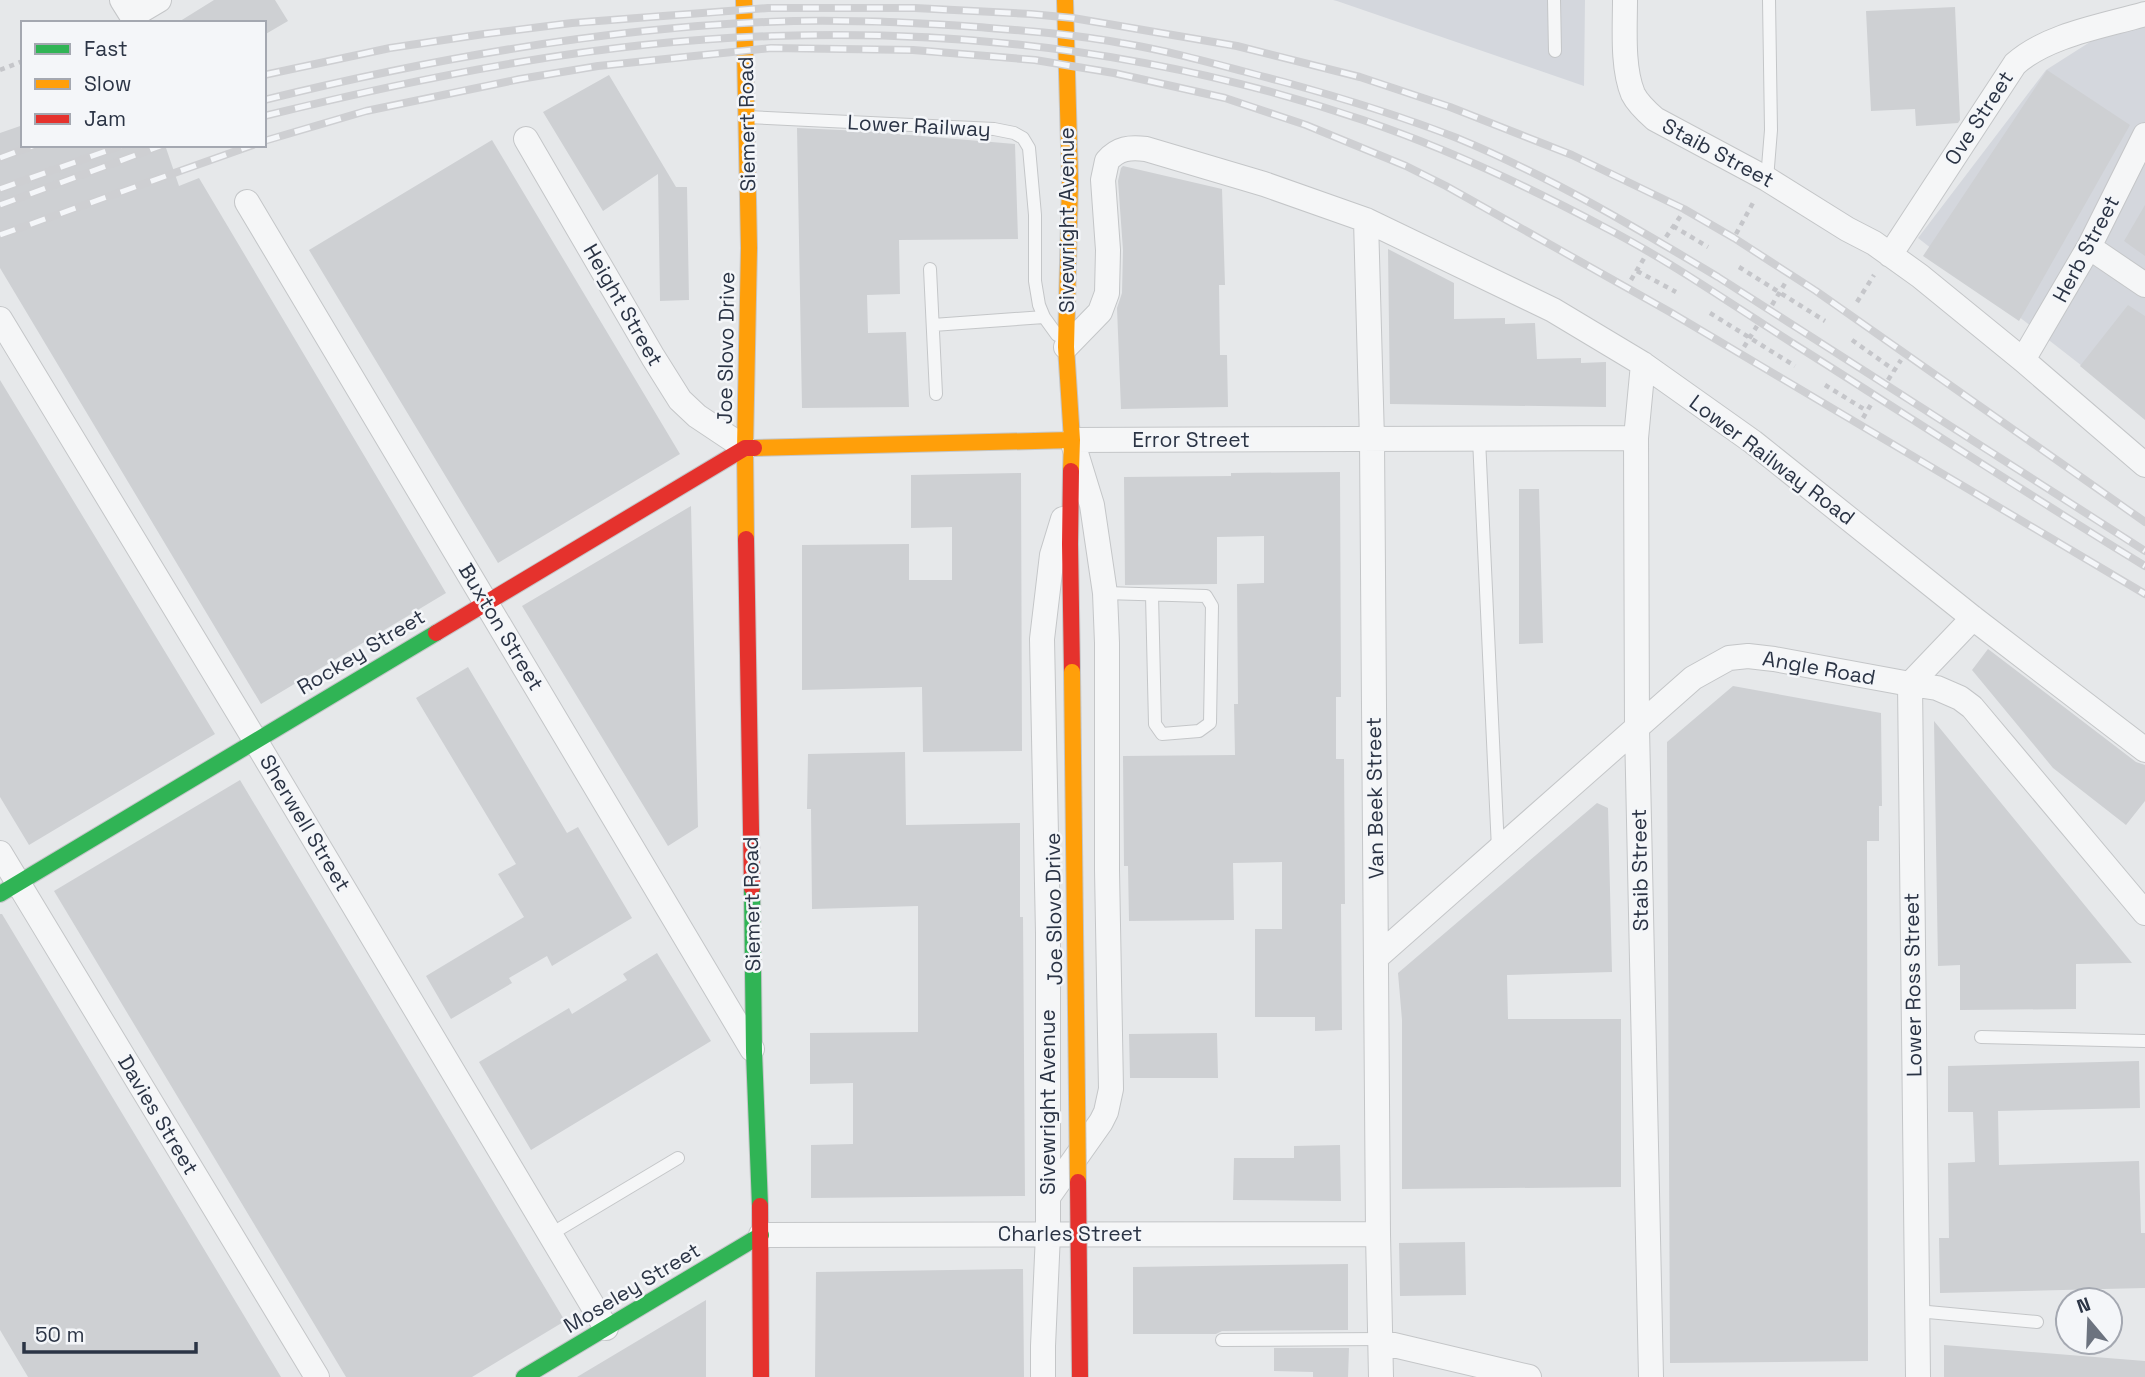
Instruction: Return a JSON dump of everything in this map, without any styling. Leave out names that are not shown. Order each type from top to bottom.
[{"type":"main road","name":"Siemert Road","points":[[744,0],[748,248]]},
{"type":"main road","name":"Sivewright Avenue","points":[[1065,0],[1070,181],[1066,347],[1072,440]]},
{"type":"main road","name":"Joe Slovo Drive","points":[[745,448],[748,248]]},
{"type":"main road","name":"Joe Slovo Drive","points":[[1072,440],[1080,1377]]},
{"type":"main road","name":"Error Street","points":[[745,448],[1072,440]]},
{"type":"main road","name":"Siemert Road","points":[[745,448],[754,1052],[761,1235],[760,1373]]},
{"type":"main road","name":"Rockey Street","points":[[9,889],[745,448]]},
{"type":"main road","name":"Moseley Street","points":[[524,1377],[761,1235]]},
{"type":"street","points":[[127,8],[159,0]]},
{"type":"street","name":"Staib Street","points":[[1625,0],[1628,72],[1634,94],[1642,107],[1655,119],[1768,179],[1890,255],[1920,276],[2028,364]]},
{"type":"street","name":"Ove Street","points":[[1890,255],[2015,64],[2035,49],[2060,39],[2145,15]]},
{"type":"street","name":"Herb Street","points":[[2028,364],[2145,135]]},
{"type":"street","name":"Height Street","points":[[526,139],[680,400],[697,416],[745,448]]},
{"type":"street","points":[[1066,347],[1100,312],[1107,293],[1108,250],[1103,180],[1107,161],[1121,150],[1131,147],[1146,149],[1264,184],[1366,220]]},
{"type":"street","name":"Buxton Street","points":[[247,202],[754,1052]]},
{"type":"street","name":"Lower Railway Road","points":[[1366,220],[1553,310],[1643,364],[1753,442],[1973,618],[2145,750]]},
{"type":"street","name":"Van Beek Street","points":[[1366,220],[1372,440],[1381,1377]]},
{"type":"street","points":[[2089,247],[2145,285]]},
{"type":"street","name":"Sherwell Street","points":[[0,319],[606,1328]]},
{"type":"street","name":"Staib Street","points":[[1643,364],[1636,438],[1636,727],[1651,1377]]},
{"type":"street","points":[[2028,364],[2047,370],[2061,379],[2145,451]]},
{"type":"street","points":[[2028,364],[2145,465]]},
{"type":"street","name":"Error Street","points":[[1072,440],[1636,438]]},
{"type":"street","points":[[1048,1198],[1101,1122],[1111,1089],[1105,593],[1092,505],[1072,440]]},
{"type":"street","name":"Sivewright Avenue","points":[[1044,1377],[1048,1234],[1048,933],[1042,639],[1052,555],[1072,496]]},
{"type":"street","points":[[1910,684],[1973,618]]},
{"type":"street","name":"Angle Road","points":[[1377,957],[1693,678],[1729,658],[1748,656],[1948,691],[1972,707],[2145,913]]},
{"type":"street","name":"Lower Ross Street","points":[[1910,684],[1918,1377]]},
{"type":"street","name":"Davies Street","points":[[0,853],[9,889],[317,1377]]},
{"type":"street","name":"Charles Street","points":[[761,1235],[1378,1234]]},
{"type":"street","points":[[1381,1340],[1529,1377]]},
{"type":"lane","points":[[1554,0],[1555,51]]},
{"type":"lane","points":[[1768,179],[1771,130],[1769,0]]},
{"type":"lane","name":"Lower Railway","points":[[747,117],[995,129],[1023,138],[1029,148],[1035,215],[1035,281],[1039,305],[1044,317],[1066,347]]},
{"type":"lane","points":[[930,269],[936,394]]},
{"type":"lane","points":[[933,325],[1044,317]]},
{"type":"lane","points":[[1479,439],[1497,849]]},
{"type":"lane","points":[[1105,593],[1206,596],[1212,606],[1210,723],[1199,731],[1161,734],[1155,724],[1152,595]]},
{"type":"lane","points":[[1981,1037],[2145,1041]]},
{"type":"lane","points":[[551,1234],[678,1158]]},
{"type":"lane","points":[[1917,1311],[2037,1322]]},
{"type":"lane","points":[[1222,1340],[1381,1340]]},
{"type":"path","points":[[0,70],[21,62]]},
{"type":"path","points":[[1736,234],[1754,201]]},
{"type":"path","points":[[1666,237],[1682,214]]},
{"type":"path","points":[[1674,226],[1708,247]]},
{"type":"path","points":[[1631,280],[1646,256]]},
{"type":"path","points":[[1739,267],[1825,321]]},
{"type":"path","points":[[1637,271],[1676,292]]},
{"type":"path","points":[[1857,302],[1874,275]]},
{"type":"path","points":[[1772,305],[1787,280]]},
{"type":"path","points":[[1710,313],[1795,366]]},
{"type":"path","points":[[1744,347],[1757,326]]},
{"type":"path","points":[[1852,340],[1894,370]]},
{"type":"path","points":[[1888,380],[1900,360]]},
{"type":"path","points":[[1825,385],[1867,411]]},
{"type":"path","points":[[1863,418],[1873,401]]},
{"type":"shaded area","points":[[1333,0],[1585,0],[1584,86],[1337,1]]},
{"type":"shaded area","points":[[2145,7],[2145,415],[1918,238],[2046,70]]},
{"type":"building","points":[[214,0],[275,0],[288,21],[266,34],[266,21],[180,21]]},
{"type":"building","points":[[1955,7],[1958,123],[1916,126],[1915,109],[1871,111],[1866,11]]},
{"type":"building","points":[[2047,70],[2130,125],[2019,321],[1923,256]]},
{"type":"building","points":[[609,75],[676,187],[687,187],[689,300],[660,301],[658,174],[603,211],[543,112]]},
{"type":"building","points":[[21,126],[21,147],[166,147],[179,186],[199,178],[446,593],[261,704],[0,268],[0,133]]},
{"type":"building","points":[[797,128],[1015,144],[1018,239],[899,240],[900,294],[867,295],[868,333],[906,332],[909,407],[802,408]]},
{"type":"building","points":[[492,140],[680,454],[498,563],[309,250]]},
{"type":"building","points":[[1123,166],[1222,189],[1225,285],[1219,285],[1220,355],[1227,355],[1228,407],[1121,409],[1117,308],[1122,293],[1123,250],[1118,181]]},
{"type":"building","points":[[2145,205],[2145,256],[2124,241]]},
{"type":"building","points":[[1388,249],[1454,283],[1454,319],[1505,318],[1505,324],[1535,323],[1537,359],[1581,358],[1581,363],[1606,362],[1606,407],[1390,404]]},
{"type":"building","points":[[2128,305],[2145,316],[2145,420],[2080,366]]},
{"type":"building","points":[[0,380],[215,734],[29,845],[0,797]]},
{"type":"building","points":[[1340,472],[1341,697],[1336,697],[1336,759],[1344,759],[1342,1030],[1315,1031],[1315,1017],[1255,1017],[1255,929],[1282,929],[1282,862],[1233,863],[1234,920],[1129,921],[1128,866],[1124,866],[1123,756],[1235,755],[1234,704],[1238,704],[1237,584],[1264,583],[1264,536],[1217,537],[1217,584],[1125,585],[1124,477]]},
{"type":"building","points":[[1021,473],[1022,751],[923,752],[922,687],[802,690],[802,545],[909,544],[909,580],[952,580],[952,527],[911,528],[911,475]]},
{"type":"building","points":[[1519,489],[1539,489],[1543,643],[1519,644]]},
{"type":"building","points":[[691,506],[698,827],[668,846],[522,606]]},
{"type":"building","points":[[1988,649],[2136,762],[2145,765],[2145,801],[2126,825],[2053,768],[1972,670]]},
{"type":"building","points":[[468,667],[567,833],[578,827],[632,918],[552,966],[547,956],[509,978],[512,983],[451,1019],[426,976],[524,917],[498,874],[516,864],[416,698]]},
{"type":"building","points":[[1733,686],[1881,713],[1882,806],[1879,806],[1879,841],[1867,841],[1868,1361],[1670,1363],[1667,742]]},
{"type":"building","points":[[1934,721],[2132,963],[2076,964],[2076,1009],[1960,1010],[1960,965],[1938,966]]},
{"type":"building","points":[[905,752],[906,825],[1020,823],[1025,1196],[811,1198],[811,1145],[853,1144],[853,1083],[810,1084],[810,1033],[918,1032],[918,906],[812,909],[811,809],[807,809],[808,754]]},
{"type":"building","points":[[240,780],[565,1321],[472,1377],[346,1377],[54,891]]},
{"type":"building","points":[[1597,803],[1608,808],[1612,972],[1507,975],[1508,1019],[1621,1019],[1621,1187],[1402,1189],[1402,1020],[1398,973]]},
{"type":"building","points":[[0,914],[281,1377],[28,1377],[0,1330]]},
{"type":"building","points":[[657,953],[711,1041],[531,1150],[479,1062],[569,1008],[572,1014],[627,980],[623,974]]},
{"type":"building","points":[[1217,1033],[1218,1078],[1130,1078],[1129,1034]]},
{"type":"building","points":[[2139,1061],[2140,1108],[1998,1111],[1999,1165],[2139,1161],[2141,1233],[2145,1233],[2145,1288],[2054,1286],[2054,1290],[1940,1293],[1939,1238],[1949,1238],[1948,1163],[1975,1162],[1973,1112],[1948,1112],[1948,1066]]},
{"type":"building","points":[[1340,1145],[1341,1201],[1233,1200],[1234,1158],[1294,1158],[1294,1146]]},
{"type":"building","points":[[1465,1242],[1466,1295],[1400,1296],[1399,1243]]},
{"type":"building","points":[[1348,1264],[1348,1330],[1133,1334],[1133,1267]]},
{"type":"building","points":[[1023,1269],[1024,1377],[815,1377],[816,1272]]},
{"type":"building","points":[[706,1300],[706,1377],[577,1377]]},
{"type":"building","points":[[1944,1345],[2054,1354],[2054,1356],[2145,1361],[2145,1377],[1944,1377]]},
{"type":"building","points":[[1274,1348],[1349,1348],[1348,1377],[1313,1377],[1313,1372],[1274,1371]]},
{"type":"railway","points":[[266,75],[390,48],[484,34],[572,23],[768,8],[915,8],[1031,14],[1073,18],[1237,46],[1360,77],[1450,107],[1572,155],[1684,209],[1816,291],[2145,522]]},
{"type":"railway","points":[[266,100],[387,72],[576,39],[766,22],[872,22],[978,27],[1086,37],[1183,56],[1306,88],[1414,122],[1457,138],[1558,185],[1718,277],[2145,551]]},
{"type":"railway","points":[[266,116],[517,62],[645,45],[774,36],[924,37],[998,43],[1073,51],[1219,79],[1363,120],[1425,143],[1516,183],[1629,240],[2145,566]]},
{"type":"railway","points":[[266,140],[366,111],[520,79],[598,66],[771,48],[913,50],[1035,60],[1114,73],[1225,98],[1306,125],[1406,166],[1446,186],[1670,312],[2145,594]]},
{"type":"railway","points":[[0,158],[30,147]]},
{"type":"railway","points":[[0,189],[117,147]]},
{"type":"railway","points":[[0,205],[158,147]]},
{"type":"railway","points":[[0,235],[247,147]]},
{"type":"traffic: fast","points":[[0,894],[436,633]]},
{"type":"traffic: fast","points":[[752,888],[754,1052],[760,1206]]},
{"type":"traffic: fast","points":[[524,1377],[761,1235]]},
{"type":"traffic: slow","points":[[744,0],[749,248],[746,539]]},
{"type":"traffic: slow","points":[[1065,0],[1070,181],[1066,347],[1072,440],[1071,471]]},
{"type":"traffic: slow","points":[[754,448],[1072,440]]},
{"type":"traffic: slow","points":[[1072,672],[1078,1182]]},
{"type":"traffic: jam","points":[[436,633],[745,448],[754,448]]},
{"type":"traffic: jam","points":[[1071,471],[1072,672]]},
{"type":"traffic: jam","points":[[746,539],[752,888]]},
{"type":"traffic: jam","points":[[1078,1182],[1080,1377]]},
{"type":"traffic: jam","points":[[760,1206],[761,1377]]}]
